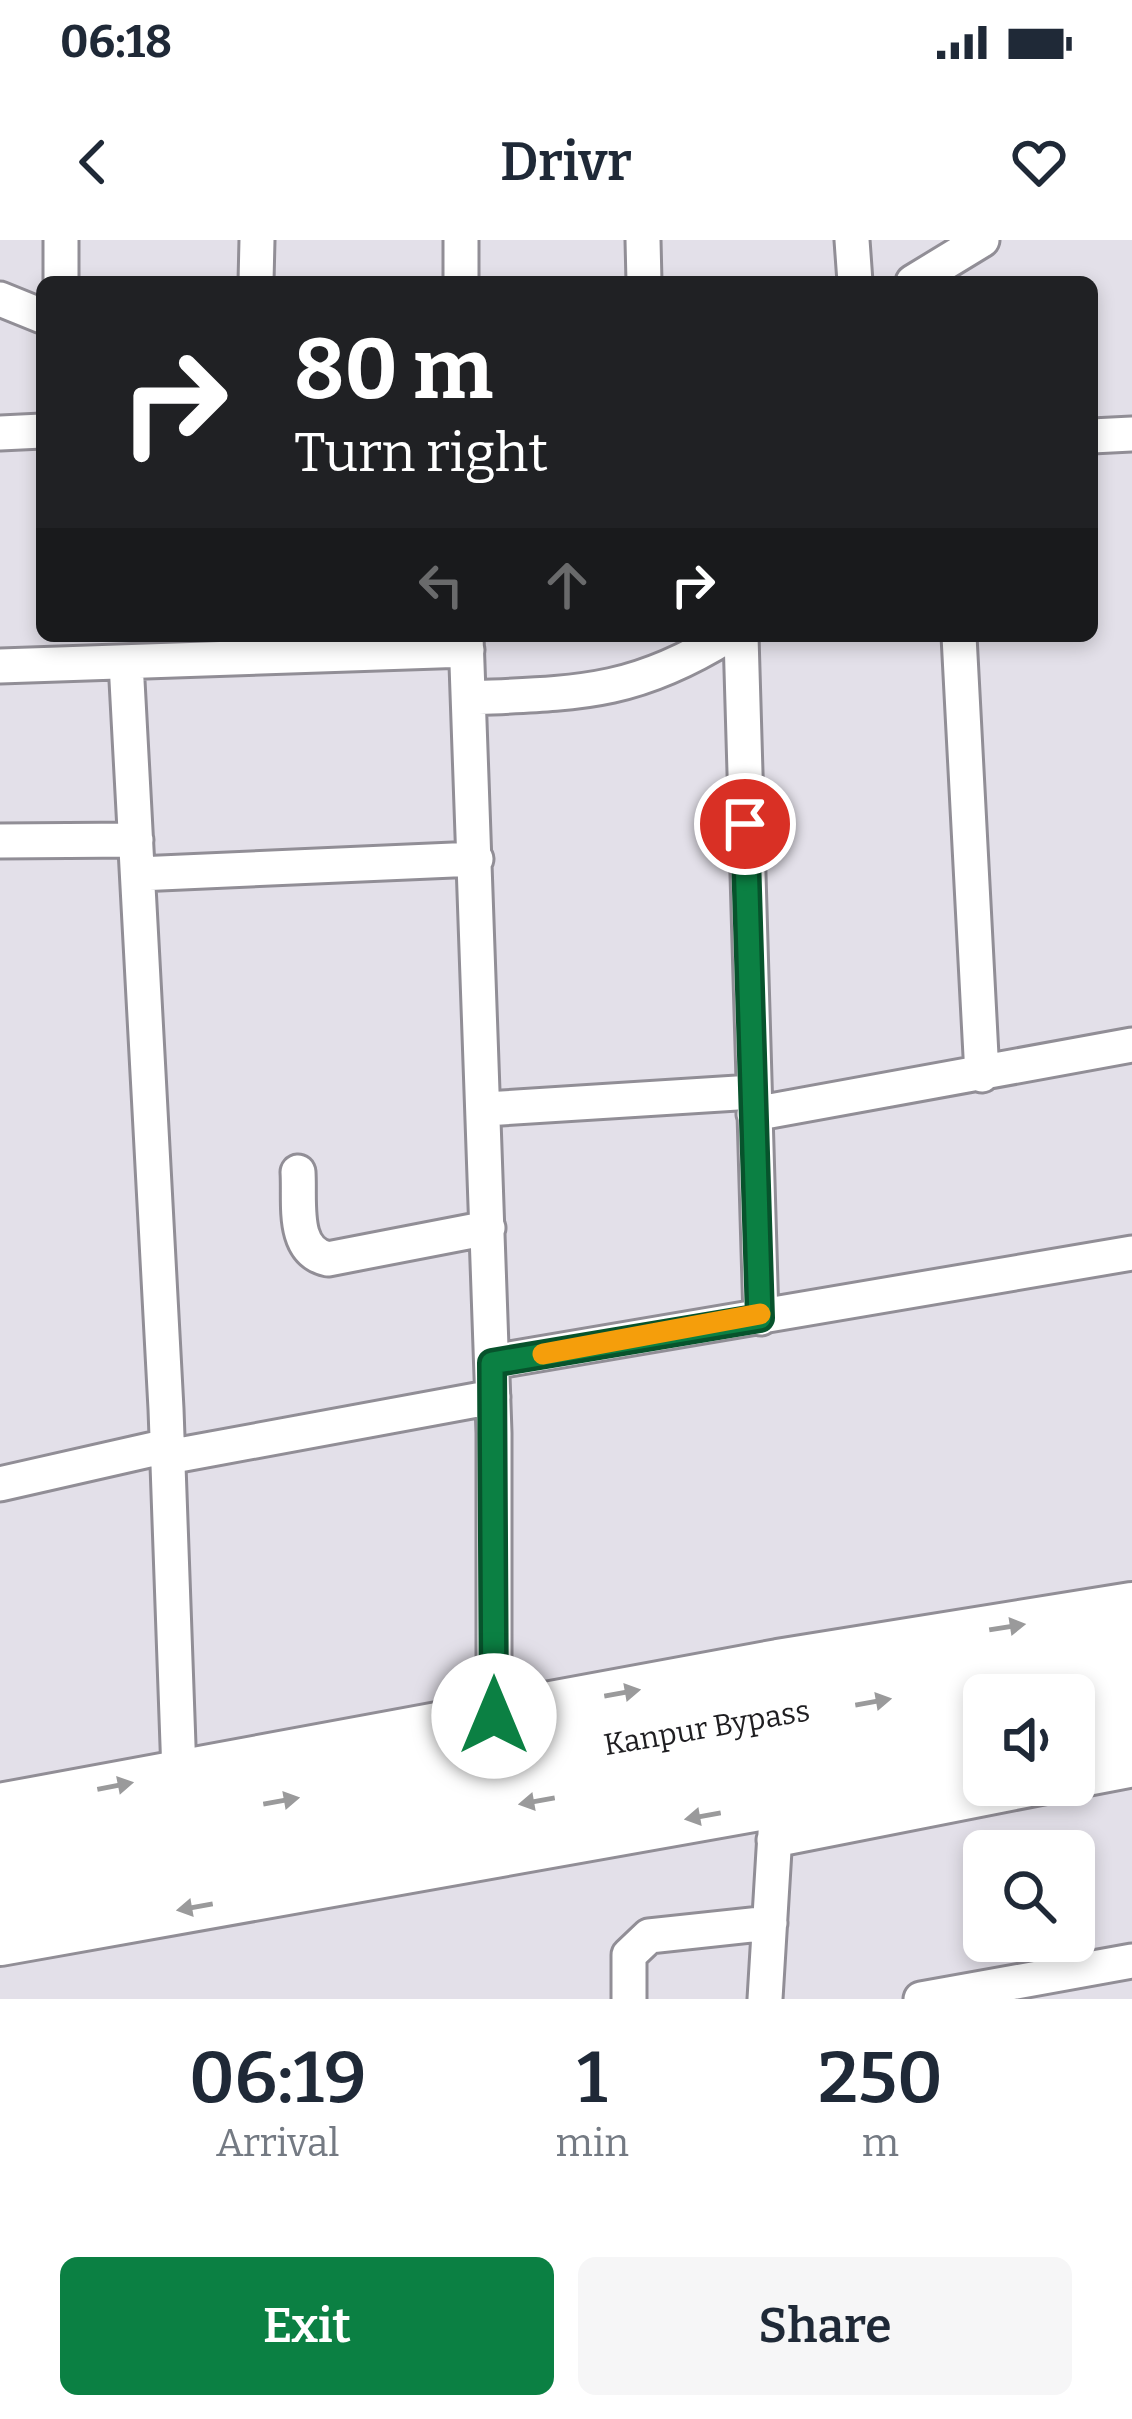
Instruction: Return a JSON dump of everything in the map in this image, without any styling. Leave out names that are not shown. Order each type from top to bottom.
[{"type":"highway","name":"Kanpur Bypass","points":[[0,1849],[1132,1655]]},
{"type":"highway","points":[[1095,1705],[1132,1698]]},
{"type":"highway","name":"Kanpur Bypass","points":[[0,1892],[963,1729]]},
{"type":"main road","points":[[0,1808],[494,1716],[1132,1606]]},
{"type":"main road","points":[[1095,1746],[1132,1739]]},
{"type":"main road","points":[[0,1942],[775,1821],[963,1772]]},
{"type":"street","points":[[61,240],[61,276]]},
{"type":"street","points":[[256,276],[257,240]]},
{"type":"street","points":[[461,240],[461,276]]},
{"type":"street","points":[[644,240],[644,276]]},
{"type":"street","points":[[852,240],[854,276]]},
{"type":"street","points":[[923,276],[982,240]]},
{"type":"street","points":[[0,299],[36,314]]},
{"type":"street","points":[[0,433],[36,431]]},
{"type":"street","points":[[1098,436],[1132,434]]},
{"type":"street","points":[[469,698],[602,692],[689,659],[717,642]]},
{"type":"street","points":[[741,642],[760,1318]]},
{"type":"street","points":[[959,642],[982,1076]]},
{"type":"street","points":[[0,666],[48,650],[126,662],[254,648],[466,643],[493,1397],[494,1716]]},
{"type":"street","points":[[126,662],[179,1773]]},
{"type":"street","points":[[0,841],[136,840]]},
{"type":"street","points":[[138,874],[476,860]]},
{"type":"street","points":[[484,1109],[753,1103],[982,1076],[1132,1045]]},
{"type":"street","points":[[298,1172],[302,1240],[316,1256],[328,1258],[488,1228]]},
{"type":"street","points":[[492,1363],[1132,1253]]},
{"type":"street","points":[[0,1484],[493,1397]]},
{"type":"street","points":[[1095,1777],[1132,1770]]},
{"type":"street","points":[[766,1999],[775,1821],[963,1797]]},
{"type":"street","points":[[629,1999],[629,1955],[649,1936],[770,1923]]},
{"type":"street","points":[[921,1999],[1132,1961]]},
{"type":"slow traffic","points":[[543,1354],[760,1318],[760,1314]]},
{"type":"route","points":[[494,1716],[492,1363],[760,1318],[745,824]]}]
